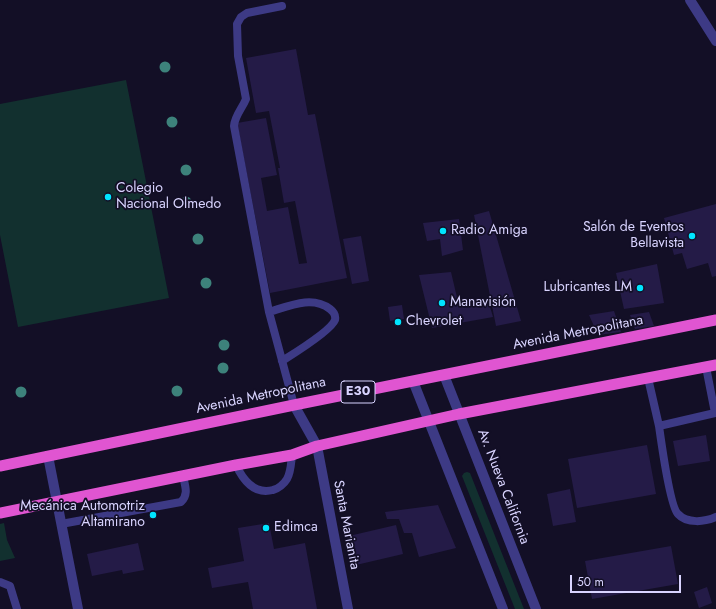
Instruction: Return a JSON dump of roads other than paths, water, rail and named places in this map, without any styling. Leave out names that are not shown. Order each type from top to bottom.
[{"type":"highway","name":"Avenida Metropolitana","points":[[0,466],[716,320]]},
{"type":"highway","points":[[0,513],[292,455],[317,446],[459,414],[711,366]]},
{"type":"street","points":[[690,0],[716,41]]},
{"type":"street","name":"Av. Nueva California","points":[[444,375],[536,609]]},
{"type":"street","points":[[413,381],[503,609]]},
{"type":"street","name":"Santa Marianita","points":[[294,405],[317,446],[348,609]]},
{"type":"street","points":[[48,456],[78,609]]},
{"type":"lane","points":[[282,6],[246,13],[241,17],[237,24],[238,56],[246,99],[244,105],[235,118],[234,126],[269,312],[294,405]]},
{"type":"lane","points":[[269,312],[302,303],[316,302],[332,310],[335,315],[335,321],[328,328],[305,347],[282,361]]},
{"type":"lane","points":[[659,426],[715,416],[711,366]]},
{"type":"lane","points":[[648,378],[659,426],[672,499],[677,514],[688,520],[708,521],[716,517]]},
{"type":"lane","points":[[236,465],[247,483],[257,490],[266,492],[276,490],[287,479],[292,455]]},
{"type":"lane","points":[[61,524],[181,502],[186,497],[183,476]]},
{"type":"lane","points":[[0,582],[10,586],[17,609]]},
{"type":"place","name":"Colegio Nacional Olmedo","points":[[108,197]]},
{"type":"place","name":"Radio Amiga","points":[[443,231]]},
{"type":"place","name":"Salón de Eventos Bellavista","points":[[692,236]]},
{"type":"place","name":"Lubricantes LM","points":[[640,288]]},
{"type":"place","name":"Manavisión","points":[[442,303]]},
{"type":"place","name":"Chevrolet","points":[[398,322]]},
{"type":"place","name":"Mecánica Automotriz Altamirano","points":[[153,515]]},
{"type":"place","name":"Edimca","points":[[266,528]]}]
